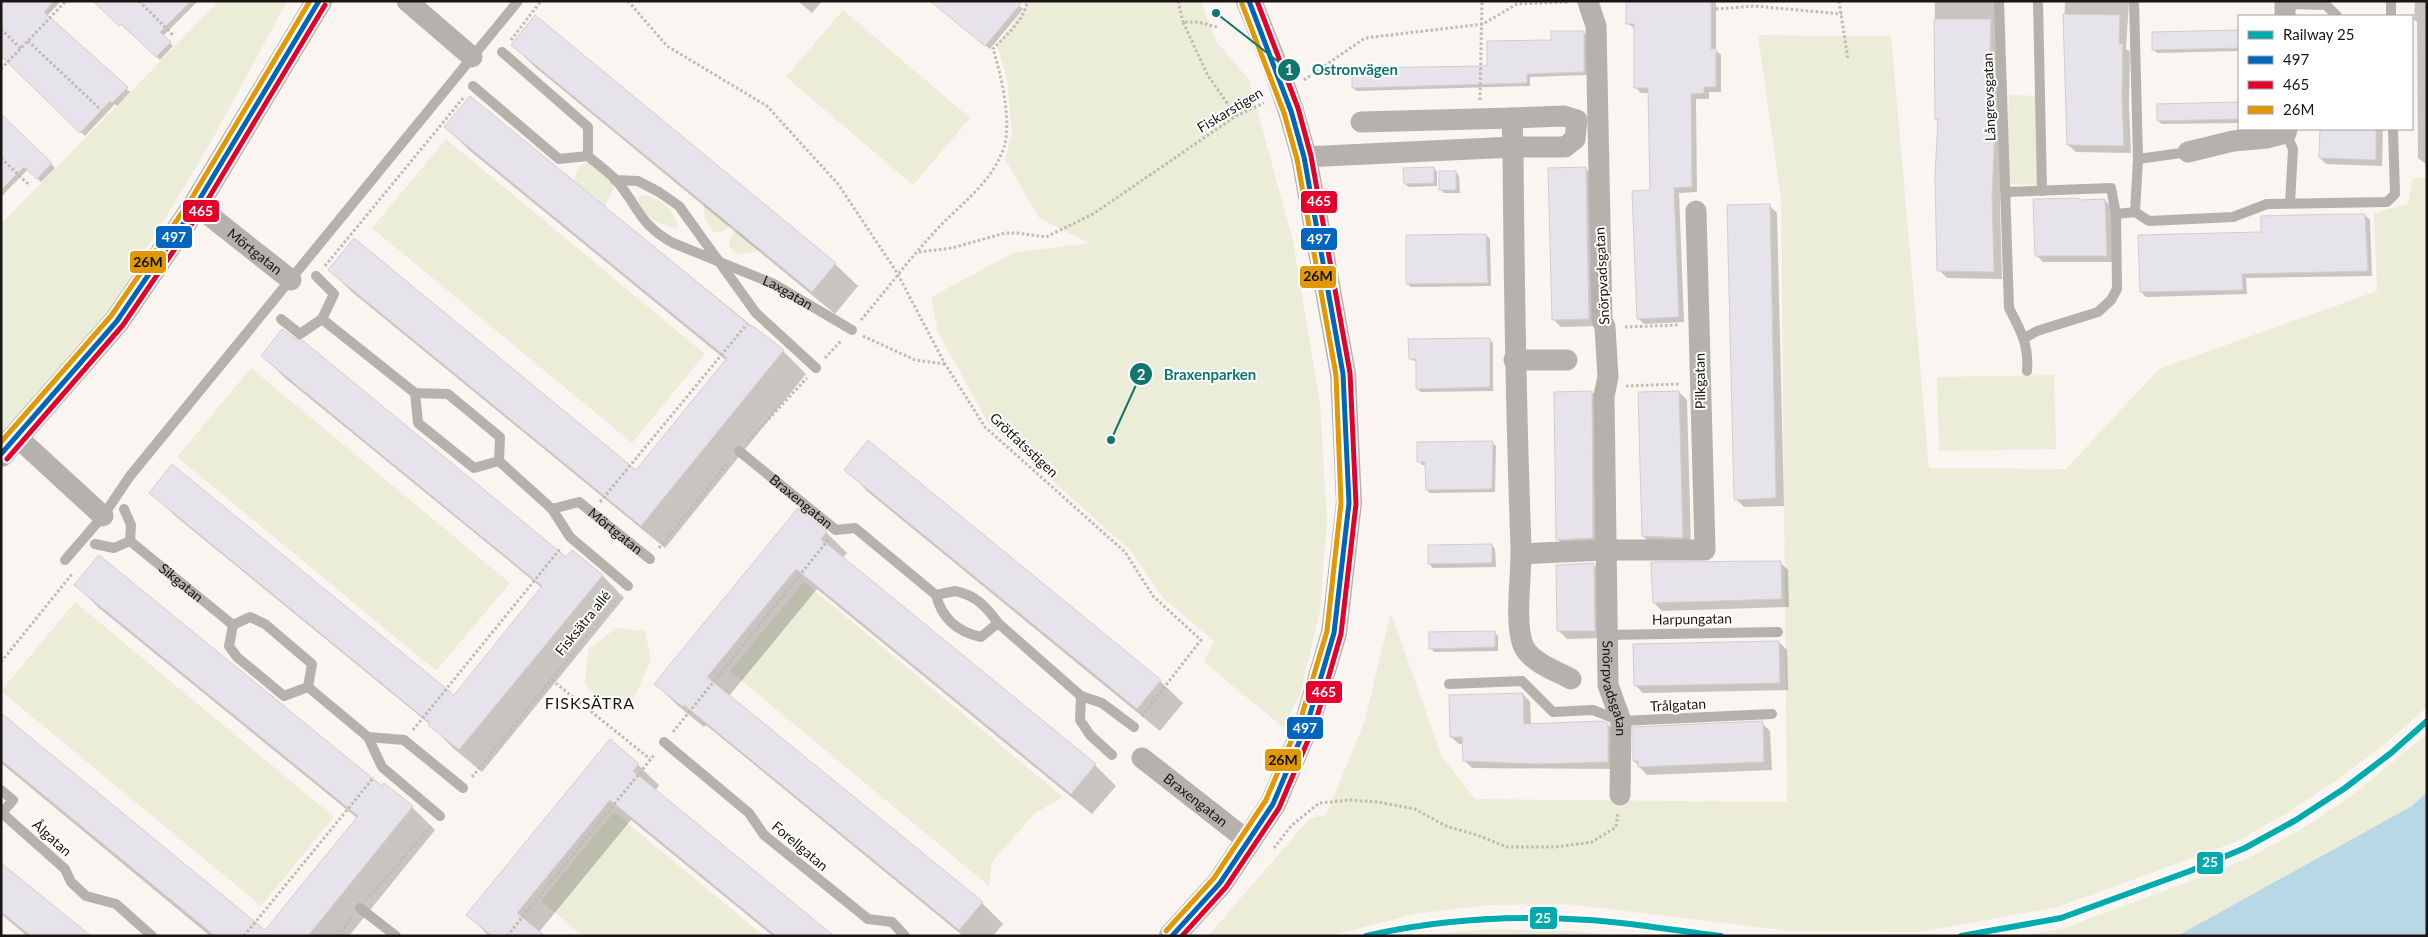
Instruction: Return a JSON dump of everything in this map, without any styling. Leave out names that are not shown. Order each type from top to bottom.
[{"type":"street","points":[[103,516],[9,446],[117,321],[196,205],[319,1]]},
{"type":"street","points":[[407,1],[472,57]]},
{"type":"street","points":[[1172,936],[1220,883],[1258,848],[1273,804],[1308,721],[1334,633],[1348,503],[1343,374],[1304,157],[1291,111],[1288,76],[1249,1]]},
{"type":"street","name":"Snörpvadsgatan","points":[[1588,2],[1596,26],[1602,320],[1605,327],[1608,377],[1604,396],[1608,685],[1621,721],[1620,795]]},
{"type":"street","points":[[1304,157],[1513,146],[1565,147],[1570,144],[1577,134],[1577,120],[1564,116],[1360,122]]},
{"type":"street","points":[[1512,118],[1514,360],[1521,554],[1520,631],[1524,645],[1533,659],[1571,679]]},
{"type":"street","points":[[2188,152],[2233,141],[2267,138],[2286,131]]},
{"type":"street","name":"Mörtgatan","points":[[196,205],[291,280]]},
{"type":"street","name":"Pilkgatan","points":[[1605,550],[1705,550],[1696,212]]},
{"type":"street","points":[[1514,360],[1567,360]]},
{"type":"street","points":[[1521,554],[1605,550]]},
{"type":"street","name":"Braxengatan","points":[[1142,758],[1258,848]]},
{"type":"lane","points":[[65,560],[103,516],[130,476],[518,1]]},
{"type":"lane","name":"Långrevsgatan","points":[[1999,1],[2009,308],[2025,338]]},
{"type":"lane","points":[[2038,1],[2042,191]]},
{"type":"lane","points":[[2134,1],[2138,160],[2135,212]]},
{"type":"lane","points":[[2390,1],[2391,15]]},
{"type":"lane","points":[[2285,7],[2326,5],[2336,15]]},
{"type":"lane","points":[[473,86],[559,159],[588,156],[588,127],[502,52]]},
{"type":"lane","points":[[2116,214],[2135,212],[2149,221],[2233,217],[2267,204],[2387,202],[2394,194],[2393,130]]},
{"type":"lane","points":[[2286,131],[2293,149],[2290,203]]},
{"type":"lane","points":[[2138,160],[2188,152]]},
{"type":"lane","name":"Laxgatan","points":[[588,156],[615,180],[642,220],[658,235],[673,243],[774,284],[852,330]]},
{"type":"lane","name":"Laxgatan","points":[[615,180],[638,182],[659,192],[678,206],[756,313],[816,368]]},
{"type":"lane","points":[[2006,192],[2111,188],[2116,214],[2117,289],[2112,300],[2098,312],[2037,331],[2025,338],[2028,360],[2026,371]]},
{"type":"lane","points":[[281,319],[300,334],[322,319],[334,294],[316,276]]},
{"type":"lane","points":[[322,319],[415,393],[448,394],[500,437],[499,461]]},
{"type":"lane","points":[[415,393],[418,423],[474,468],[499,461]]},
{"type":"lane","name":"Braxengatan","points":[[739,450],[836,530],[855,528],[936,595],[939,607],[963,633],[980,637],[998,623]]},
{"type":"lane","points":[[499,461],[552,509],[570,537],[628,586]]},
{"type":"lane","name":"Mörtgatan","points":[[552,509],[579,502],[650,559]]},
{"type":"lane","points":[[96,544],[114,548],[130,540],[132,525],[124,509]]},
{"type":"lane","name":"Sikgatan","points":[[130,540],[233,625]]},
{"type":"lane","points":[[936,595],[955,591],[971,594],[989,609],[998,623],[1081,696],[1102,703],[1134,727]]},
{"type":"lane","points":[[250,617],[265,624],[312,664],[308,687],[284,696],[237,657],[229,646],[233,625],[250,617]]},
{"type":"lane","name":"Harpungatan","points":[[1607,635],[1778,632]]},
{"type":"lane","name":"Trålgatan","points":[[1450,684],[1522,681],[1553,712],[1593,710],[1621,721],[1772,714]]},
{"type":"lane","points":[[308,687],[368,737],[382,767],[440,816]]},
{"type":"lane","points":[[1081,696],[1080,720],[1090,735],[1112,755]]},
{"type":"lane","points":[[368,737],[404,740],[463,788]]},
{"type":"lane","name":"Forellgatan","points":[[664,742],[749,813],[764,834],[868,919],[892,922],[905,936]]},
{"type":"lane","name":"Ålgatan","points":[[1,790],[13,800],[2,814],[65,869],[71,882],[86,896],[116,904],[152,936]]},
{"type":"lane","points":[[360,908],[396,936]]},
{"type":"path","points":[[1,69],[66,1]]},
{"type":"path","points":[[139,1],[173,35]]},
{"type":"path","name":"Grötfatsstigen","points":[[628,1],[667,46],[768,106],[838,184],[899,276],[945,364],[985,427],[1125,552],[1153,596],[1201,640],[1134,727]]},
{"type":"path","points":[[650,559],[739,450],[852,330],[942,224],[981,185],[996,164],[1005,146],[1004,92],[993,49],[1013,28],[1026,8],[1027,1]]},
{"type":"path","points":[[1178,1],[1183,22],[1207,74],[1236,116]]},
{"type":"path","points":[[1480,118],[1482,1]]},
{"type":"path","points":[[1839,1],[1848,60]]},
{"type":"path","points":[[1288,76],[1365,38],[1483,24],[1517,4],[1588,2]]},
{"type":"path","points":[[1716,9],[1754,6],[1842,14]]},
{"type":"path","points":[[1183,22],[1198,22],[1217,27]]},
{"type":"path","points":[[1,29],[20,49]]},
{"type":"path","points":[[28,41],[101,110]]},
{"type":"path","name":"Fiskarstigen","points":[[919,252],[952,248],[1005,233],[1046,238],[1093,214],[1236,116],[1265,102]]},
{"type":"path","points":[[1,158],[28,184]]},
{"type":"path","points":[[592,513],[756,313]]},
{"type":"path","points":[[1605,327],[1699,324]]},
{"type":"path","points":[[852,330],[915,360],[945,364]]},
{"type":"path","points":[[1606,387],[1701,383]]},
{"type":"path","points":[[404,740],[570,537]]},
{"type":"path","name":"Fisksätra allé","points":[[463,788],[628,586]]},
{"type":"path","points":[[552,680],[650,759]]},
{"type":"path","points":[[244,936],[382,767]]},
{"type":"path","points":[[1258,848],[1291,826],[1319,803],[1350,800],[1378,802],[1415,809],[1446,826],[1477,835],[1507,847],[1555,847],[1592,842],[1616,827],[1620,795]]},
{"type":"path","points":[[338,936],[440,816]]},
{"type":"green space","points":[[219,1],[287,1],[212,140],[107,315],[1,444],[1,224]]},
{"type":"green space","points":[[1030,1],[1201,1],[1216,41],[1249,80],[1293,241],[1320,403],[1327,520],[1320,611],[1300,695],[1283,727],[1204,662],[1214,641],[1162,597],[1132,552],[988,423],[938,332],[931,297],[1013,253],[1089,243],[1039,218],[1005,159],[1012,134],[1007,79],[997,44]]},
{"type":"green space","points":[[843,10],[970,118],[913,185],[786,77]]},
{"type":"green space","points":[[1758,35],[1891,36],[1929,468],[2066,469],[2159,369],[2377,291],[2374,213],[2408,204],[2413,178],[2427,177],[2427,707],[2380,748],[2337,780],[2287,813],[2236,842],[2058,907],[1920,932],[1790,931],[1567,904],[1489,905],[1414,914],[1329,936],[1208,936],[1309,819],[1326,815],[1364,723],[1391,613],[1442,757],[1475,799],[1787,802],[1781,199]]},
{"type":"green space","points":[[2009,95],[2041,96],[2038,185],[2006,184]]},
{"type":"green space","points":[[446,139],[705,354],[632,443],[372,228]]},
{"type":"green space","points":[[587,162],[610,180],[614,187],[605,207],[574,182],[579,166]]},
{"type":"green space","points":[[641,195],[654,198],[666,205],[674,215],[677,228],[664,225],[648,215],[640,205],[638,199]]},
{"type":"green space","points":[[704,203],[730,225],[722,232],[714,232],[709,225],[704,215]]},
{"type":"green space","points":[[737,230],[760,249],[755,252],[737,254],[729,246],[730,237]]},
{"type":"green space","points":[[251,368],[510,583],[436,671],[177,457]]},
{"type":"green space","points":[[2054,375],[2056,449],[1939,451],[1937,377]]},
{"type":"green space","points":[[804,582],[1063,797],[1035,813],[992,862],[989,886],[730,671]]},
{"type":"green space","points":[[75,602],[334,817],[261,906],[1,691]]},
{"type":"green space","points":[[616,628],[645,631],[651,660],[628,711],[612,711],[585,684],[588,650]]},
{"type":"green space","points":[[2427,734],[2427,792],[2412,806],[2177,936],[2023,936],[2064,928],[2250,857],[2300,830],[2351,796]]},
{"type":"green space","points":[[614,812],[764,936],[583,936],[541,901]]},
{"type":"green space","points":[[1489,929],[1573,931],[1616,936],[1408,936]]},
{"type":"water","points":[[2427,792],[2427,936],[2177,936],[2412,806]]},
{"type":"building","points":[[1,1],[54,1],[44,12],[128,87],[112,103],[110,101],[80,133],[1,56]]},
{"type":"building","points":[[93,1],[191,1],[160,32],[171,42],[156,57]]},
{"type":"building","points":[[930,1],[1023,1],[985,46]]},
{"type":"building","points":[[1626,1],[1711,1],[1711,49],[1716,49],[1716,87],[1704,87],[1704,93],[1691,94],[1692,187],[1674,188],[1679,317],[1637,319],[1632,191],[1650,190],[1648,88],[1634,88],[1634,24],[1626,24]]},
{"type":"building","points":[[2063,14],[2120,15],[2119,44],[2123,44],[2122,98],[2124,146],[2067,145]]},
{"type":"building","points":[[535,15],[836,263],[812,292],[511,45]]},
{"type":"building","points":[[1934,19],[1991,19],[1992,129],[1995,129],[1992,197],[1994,272],[1937,271],[1935,177],[1938,119],[1935,119]]},
{"type":"building","points":[[2238,30],[2238,48],[2152,50],[2152,32]]},
{"type":"building","points":[[1551,31],[1584,31],[1584,72],[1527,74],[1527,83],[1352,88],[1352,68],[1487,66],[1487,41],[1551,40]]},
{"type":"building","points":[[470,96],[752,327],[784,350],[641,526],[328,270],[354,238],[636,470],[727,358],[444,127]]},
{"type":"building","points":[[2238,102],[2238,119],[2157,121],[2157,104]]},
{"type":"building","points":[[1,114],[52,163],[37,179],[24,167],[1,190]]},
{"type":"building","points":[[2320,130],[2376,130],[2376,160],[2319,158]]},
{"type":"building","points":[[1434,167],[1434,183],[1404,184],[1403,168]]},
{"type":"building","points":[[1586,167],[1589,319],[1552,320],[1548,168]]},
{"type":"building","points":[[1439,171],[1456,171],[1456,190],[1439,190]]},
{"type":"building","points":[[2079,198],[2079,200],[2105,199],[2107,256],[2035,256],[2033,199]]},
{"type":"building","points":[[1770,204],[1776,498],[1734,500],[1727,205]]},
{"type":"building","points":[[2365,214],[2368,271],[2242,274],[2243,290],[2140,292],[2138,235],[2261,232],[2261,216]]},
{"type":"building","points":[[1486,234],[1488,283],[1406,284],[1406,235]]},
{"type":"building","points":[[282,329],[296,339],[302,340],[566,557],[572,550],[603,575],[459,750],[428,725],[430,723],[149,493],[172,464],[454,695],[542,586],[261,356]]},
{"type":"building","points":[[1490,338],[1490,387],[1416,389],[1416,359],[1409,359],[1408,339]]},
{"type":"building","points":[[1592,391],[1593,538],[1556,540],[1554,392]]},
{"type":"building","points":[[1679,391],[1683,538],[1642,536],[1638,392]]},
{"type":"building","points":[[868,440],[1161,680],[1137,709],[844,470]]},
{"type":"building","points":[[1493,441],[1492,489],[1426,490],[1425,462],[1417,462],[1417,442]]},
{"type":"building","points":[[798,508],[827,531],[821,539],[1096,764],[1071,794],[796,569],[707,677],[983,902],[959,930],[684,705],[683,707],[654,684]]},
{"type":"building","points":[[1492,544],[1492,563],[1428,564],[1428,545]]},
{"type":"building","points":[[99,555],[382,786],[384,783],[413,806],[308,936],[215,936],[1,760],[1,713],[265,930],[358,816],[74,585]]},
{"type":"building","points":[[1781,561],[1782,599],[1653,603],[1651,562]]},
{"type":"building","points":[[1594,563],[1595,631],[1557,631],[1556,565]]},
{"type":"building","points":[[1495,631],[1495,647],[1429,649],[1429,632]]},
{"type":"building","points":[[1779,641],[1780,683],[1634,686],[1633,644]]},
{"type":"building","points":[[1523,693],[1524,724],[1603,721],[1608,723],[1608,762],[1538,764],[1463,761],[1462,737],[1450,737],[1449,695]]},
{"type":"building","points":[[1763,721],[1764,762],[1638,767],[1638,761],[1633,761],[1633,727]]},
{"type":"building","points":[[610,739],[639,764],[633,771],[834,936],[776,936],[610,800],[517,913],[545,936],[492,936],[466,915]]},
{"type":"building","points":[[1,863],[91,936],[31,936],[1,912]]},
{"type":"rail line","name":"25","points":[[1961,936],[2061,918],[2190,871],[2245,848],[2296,820],[2345,788],[2391,753],[2427,721]]},
{"type":"rail line","name":"25","points":[[1366,936],[1449,922],[1505,918],[1606,921],[1721,936]]},
{"type":"transit line","name":"26M","points":[[1,442],[111,316],[190,201],[310,1]]},
{"type":"transit line","name":"497","points":[[1,454],[117,321],[196,205],[319,1]]},
{"type":"transit line","name":"497","points":[[1172,936],[1220,883],[1273,804],[1308,721],[1334,633],[1349,503],[1343,374],[1304,157],[1291,111],[1249,1]]},
{"type":"transit line","name":"465","points":[[1182,936],[1226,887],[1279,808],[1315,724],[1341,634],[1356,504],[1350,373],[1311,156],[1298,108],[1257,1]]},
{"type":"transit line","name":"26M","points":[[1166,931],[1214,878],[1266,800],[1301,718],[1327,631],[1341,503],[1336,375],[1297,159],[1284,113],[1242,4]]},
{"type":"transit line","name":"465","points":[[7,459],[123,325],[202,209],[325,5]]},
{"type":"place","name":"Ostronvägen","points":[[1216,13]]},
{"type":"place","name":"Braxenparken","points":[[1111,440]]},
{"type":"district","name":"FISKSÄTRA","points":[[590,703]]}]
